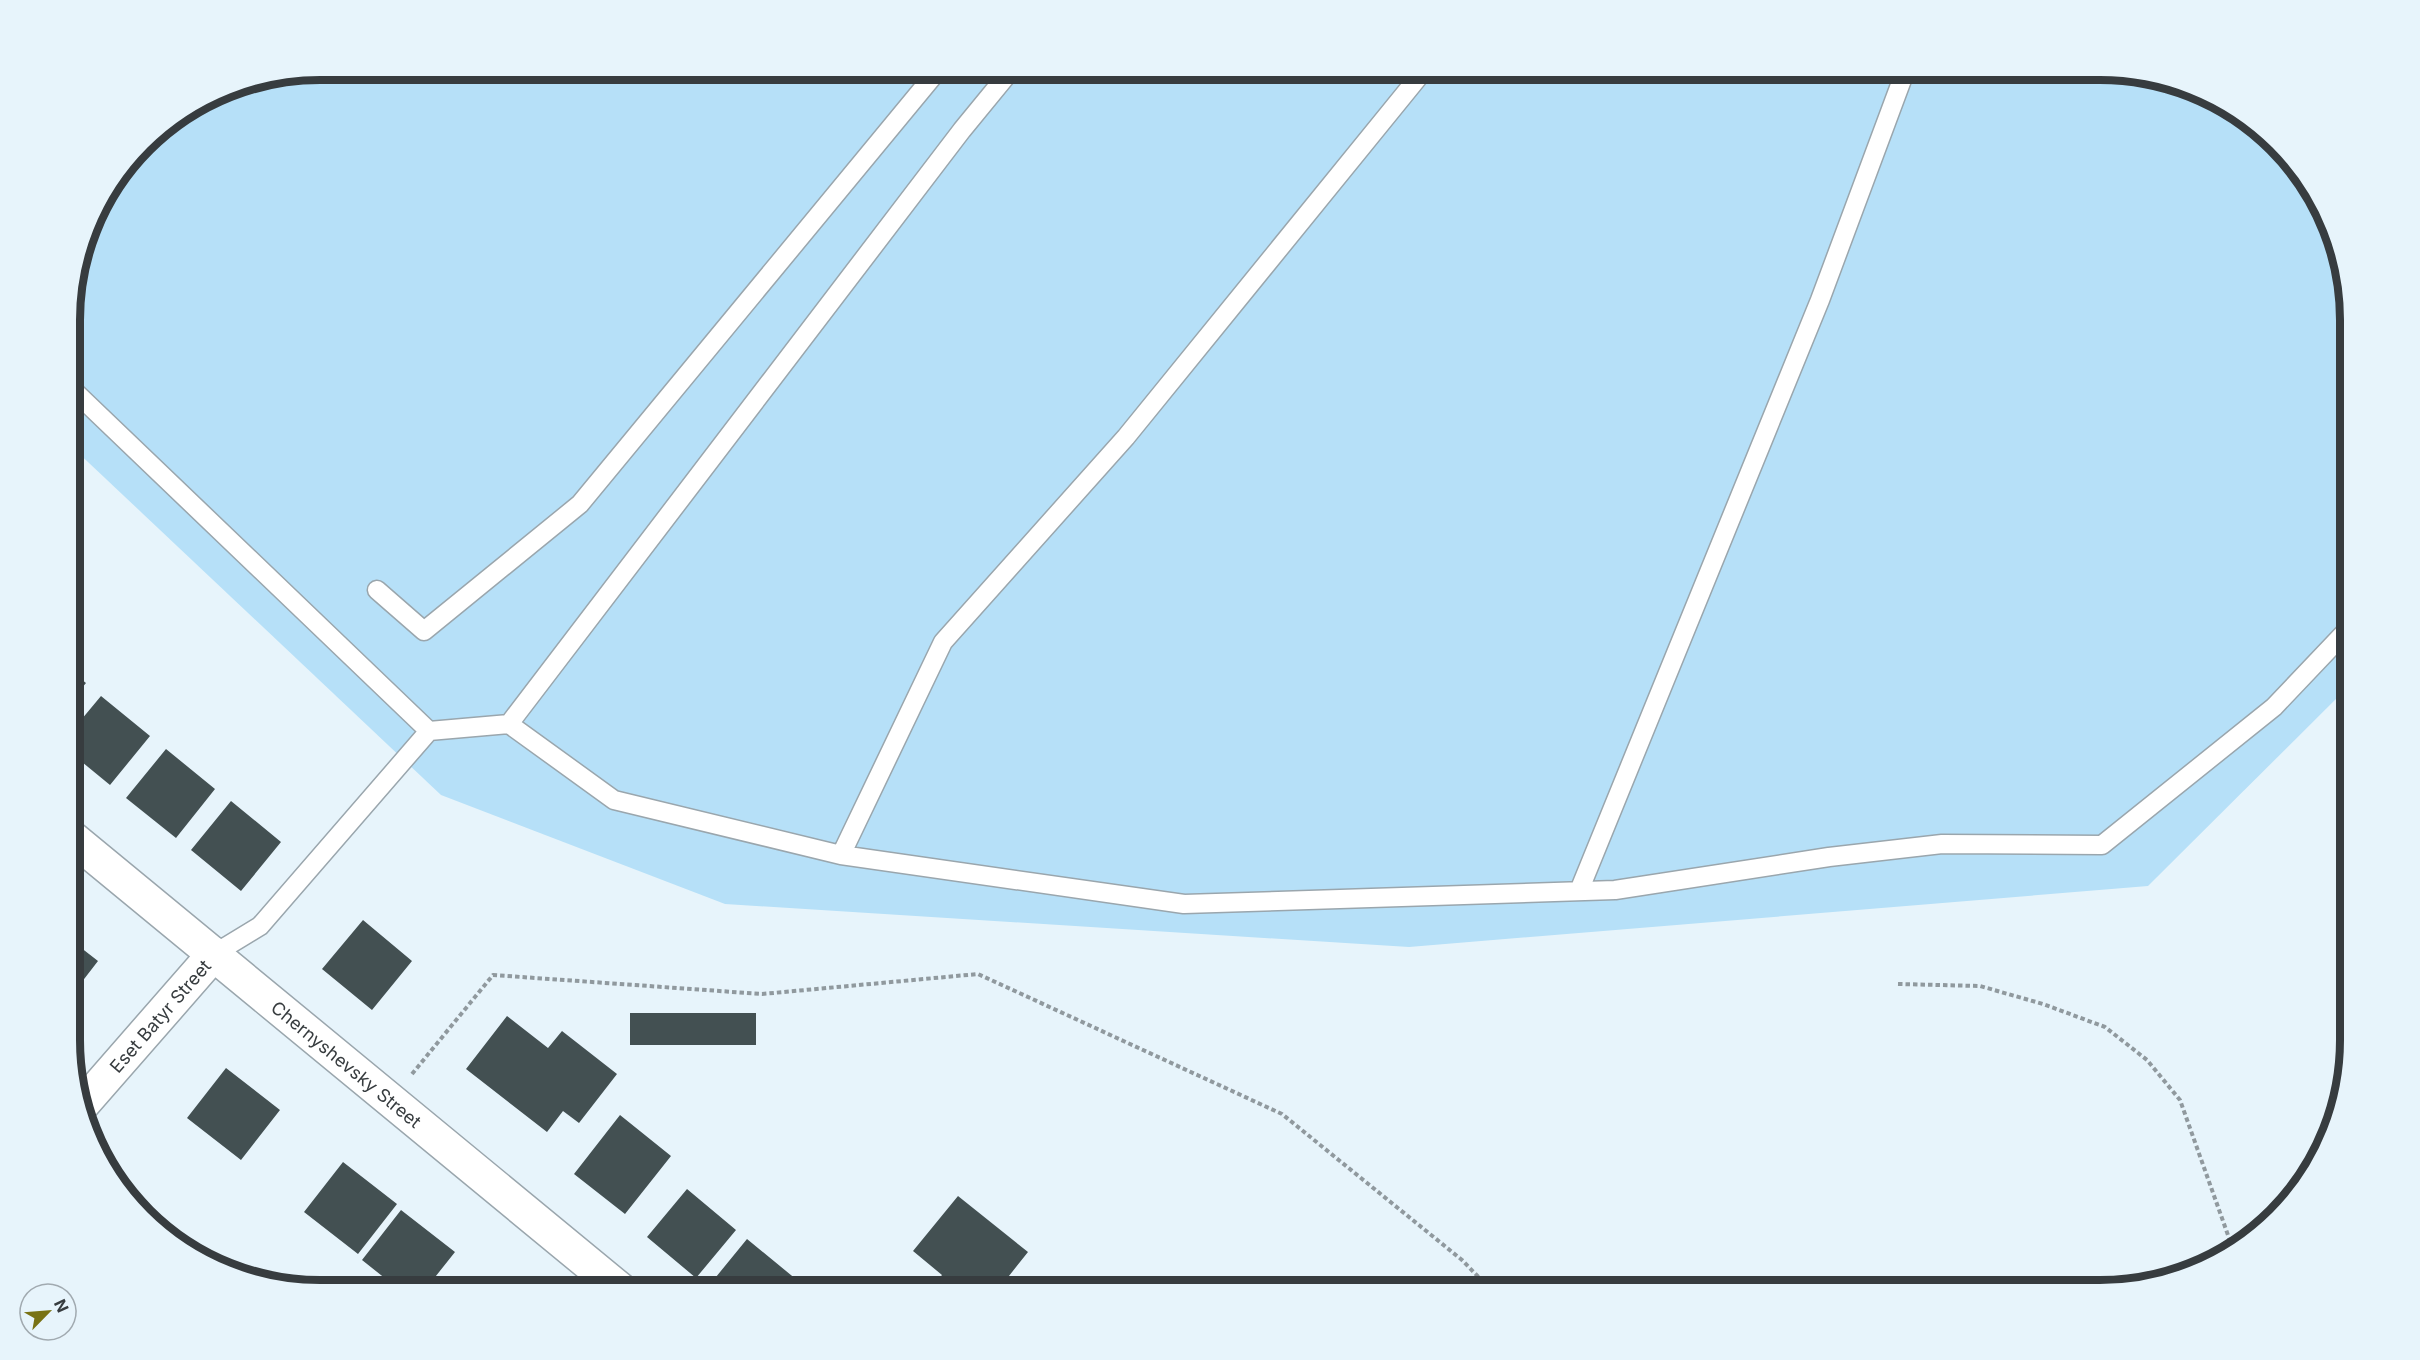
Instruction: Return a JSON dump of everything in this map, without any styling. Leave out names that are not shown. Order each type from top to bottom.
[{"type":"street","name":"Chernyshevsky Street","points":[[80,844],[608,1280]]},
{"type":"street","name":"Eset Batyr Street","points":[[87,1099],[214,954]]},
{"type":"lane","points":[[377,590],[424,631],[580,504],[930,80]]},
{"type":"lane","points":[[509,724],[962,130],[1003,80]]},
{"type":"lane","points":[[841,855],[944,642],[1126,437],[1416,80]]},
{"type":"lane","points":[[1579,891],[1820,300],[1902,80]]},
{"type":"lane","points":[[80,397],[429,731]]},
{"type":"lane","points":[[214,954],[260,926],[429,731],[509,724],[614,800],[841,855],[1184,904],[1615,890],[1829,857],[1942,844],[2102,845],[2274,707],[2340,638]]},
{"type":"path","points":[[391,1100],[493,975],[762,994],[978,974],[1282,1114],[1462,1260],[1481,1280]]},
{"type":"path","points":[[1898,984],[1980,987],[2043,1004],[2105,1027],[2147,1060],[2180,1100],[2230,1242]]},
{"type":"shaded area","points":[[304,80],[2116,80],[2147,84],[2178,92],[2207,104],[2247,129],[2291,173],[2316,213],[2328,242],[2336,273],[2340,304],[2340,695],[2148,886],[1409,947],[725,904],[441,795],[80,454],[80,304],[84,273],[92,242],[104,213],[129,173],[161,139],[186,120],[213,104],[242,92],[273,84]]},
{"type":"building","points":[[80,678],[86,683],[80,690]]},
{"type":"building","points":[[101,696],[150,736],[110,785],[80,760],[80,721]]},
{"type":"building","points":[[166,749],[215,789],[176,838],[126,798]]},
{"type":"building","points":[[231,801],[281,842],[241,891],[191,850]]},
{"type":"building","points":[[363,920],[412,961],[372,1010],[322,969]]},
{"type":"building","points":[[80,947],[98,961],[80,984]]},
{"type":"building","points":[[630,1013],[756,1013],[756,1045],[630,1045]]},
{"type":"building","points":[[507,1016],[548,1048],[562,1031],[617,1074],[579,1123],[563,1111],[547,1132],[466,1069]]},
{"type":"building","points":[[226,1068],[280,1110],[241,1160],[187,1118]]},
{"type":"building","points":[[620,1115],[671,1156],[625,1214],[574,1174]]},
{"type":"building","points":[[343,1162],[397,1204],[358,1254],[304,1212]]},
{"type":"building","points":[[687,1189],[736,1230],[696,1278],[647,1237]]},
{"type":"building","points":[[958,1196],[1028,1252],[1006,1280],[938,1280],[942,1275],[913,1251]]},
{"type":"building","points":[[401,1210],[455,1252],[433,1280],[387,1280],[362,1260]]},
{"type":"building","points":[[747,1239],[797,1280],[714,1280]]}]
